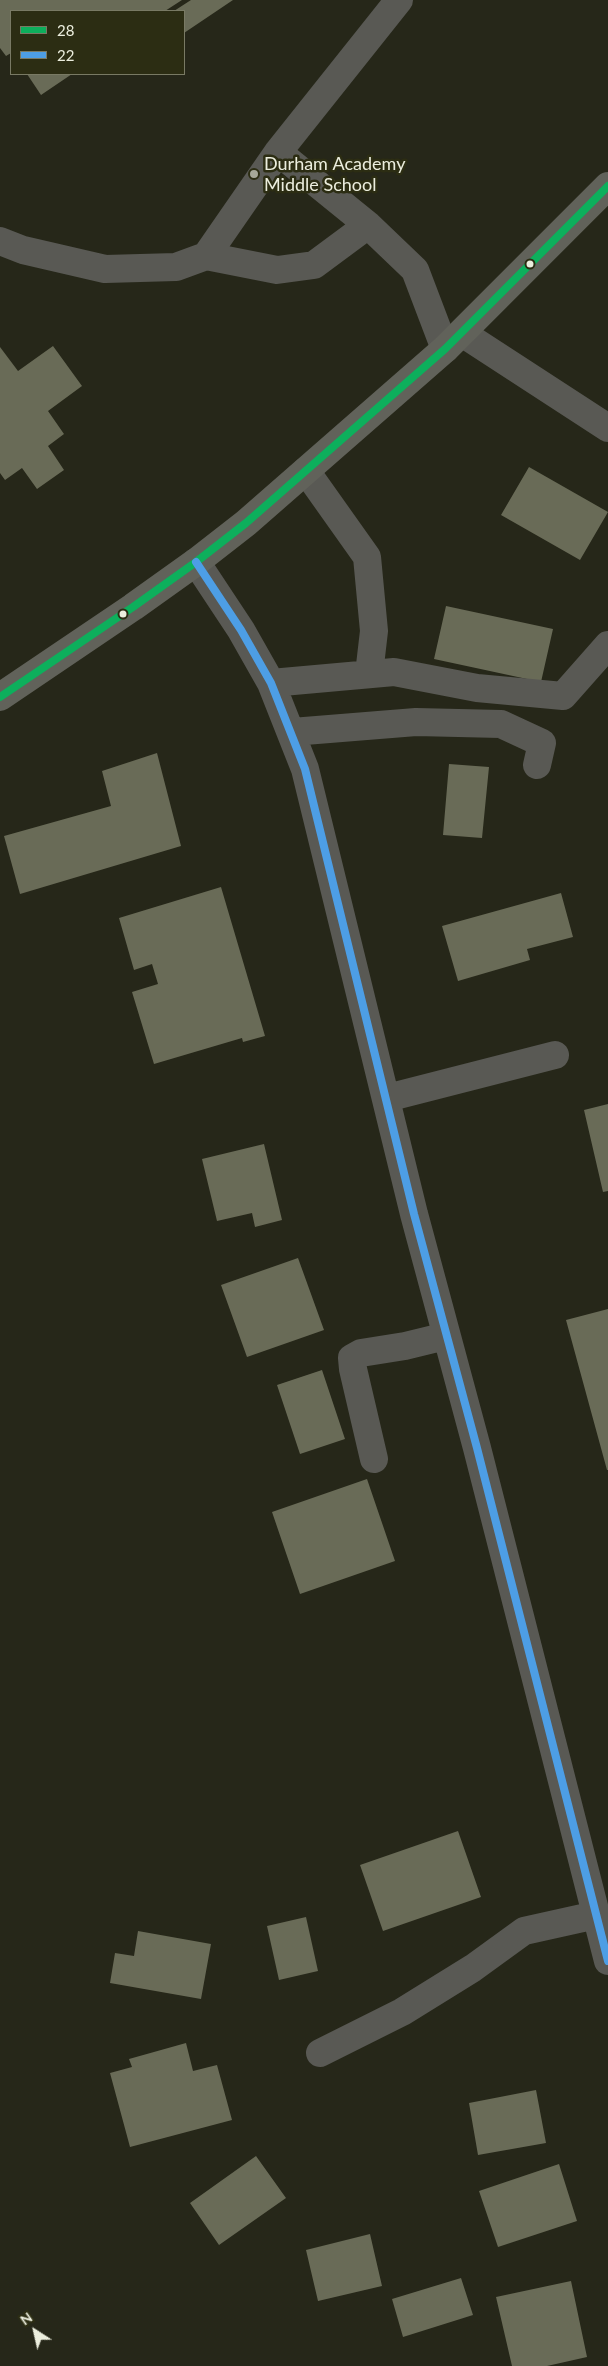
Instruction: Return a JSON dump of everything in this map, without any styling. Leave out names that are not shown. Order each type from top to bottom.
[{"type":"main road","points":[[0,696],[196,562],[306,471],[454,341],[608,186]]},
{"type":"street","points":[[206,256],[278,152],[399,0]]},
{"type":"street","points":[[278,152],[368,224],[415,270],[454,341],[608,428]]},
{"type":"street","points":[[0,241],[23,250],[105,269],[176,267],[206,256],[277,270],[314,265],[368,224]]},
{"type":"street","points":[[306,471],[367,557],[374,631],[370,674]]},
{"type":"street","points":[[196,562],[240,630],[271,683],[292,732],[305,769],[324,839],[446,1336],[477,1448],[607,1955]]},
{"type":"street","points":[[271,683],[394,672],[477,688],[563,696],[608,645]]},
{"type":"street","points":[[292,732],[416,722],[501,724],[542,743],[537,765]]},
{"type":"street","points":[[387,1098],[555,1055]]},
{"type":"street","points":[[374,1459],[352,1358],[361,1353],[405,1346],[446,1336]]},
{"type":"street","points":[[320,2053],[402,2012],[473,1968],[524,1931],[596,1915]]},
{"type":"building","points":[[0,0],[182,0],[167,10],[10,10],[10,54],[6,56],[0,48]]},
{"type":"building","points":[[191,0],[233,0],[185,32],[185,10],[176,10]]},
{"type":"building","points":[[28,75],[71,75],[41,95]]},
{"type":"building","points":[[53,346],[82,386],[48,411],[64,434],[48,446],[64,470],[37,489],[22,468],[5,480],[0,473],[0,347],[18,371]]},
{"type":"building","points":[[529,467],[608,512],[580,560],[501,515]]},
{"type":"building","points":[[446,606],[553,629],[541,682],[434,659]]},
{"type":"building","points":[[157,753],[181,846],[20,894],[4,836],[111,806],[102,771]]},
{"type":"building","points":[[449,764],[489,767],[482,838],[443,835]]},
{"type":"building","points":[[221,887],[265,1036],[243,1042],[242,1038],[154,1064],[132,992],[158,984],[152,964],[134,970],[119,918]]},
{"type":"building","points":[[561,893],[573,937],[527,949],[530,960],[458,981],[442,926]]},
{"type":"building","points":[[608,1104],[608,1191],[603,1192],[584,1110]]},
{"type":"building","points":[[264,1144],[282,1220],[255,1227],[252,1213],[217,1221],[202,1159]]},
{"type":"building","points":[[298,1258],[324,1330],[247,1357],[221,1285]]},
{"type":"building","points":[[608,1309],[608,1470],[607,1470],[566,1320]]},
{"type":"building","points":[[322,1370],[345,1439],[300,1454],[277,1385]]},
{"type":"building","points":[[367,1479],[395,1561],[300,1594],[272,1512]]},
{"type":"building","points":[[458,1831],[481,1897],[383,1931],[360,1865]]},
{"type":"building","points":[[306,1917],[318,1971],[279,1980],[267,1926]]},
{"type":"building","points":[[138,1931],[211,1944],[201,1999],[110,1983],[115,1953],[134,1956]]},
{"type":"building","points":[[186,2043],[193,2071],[217,2065],[232,2120],[130,2147],[110,2073],[132,2067],[129,2059]]},
{"type":"building","points":[[536,2090],[546,2143],[478,2155],[469,2103]]},
{"type":"building","points":[[256,2156],[286,2198],[219,2245],[190,2203]]},
{"type":"building","points":[[559,2164],[577,2221],[498,2247],[479,2191]]},
{"type":"building","points":[[370,2234],[382,2286],[318,2301],[306,2250]]},
{"type":"building","points":[[461,2278],[473,2315],[403,2337],[392,2299]]},
{"type":"building","points":[[571,2281],[587,2357],[547,2366],[512,2366],[496,2297]]},
{"type":"transit line","name":"28","points":[[0,697],[133,607],[246,523],[445,349],[608,186]]},
{"type":"transit line","name":"22","points":[[196,562],[241,630],[271,683],[305,769],[414,1214],[477,1448],[608,1961]]},
{"type":"place","name":"Durham Academy Middle School","points":[[254,174]]}]
